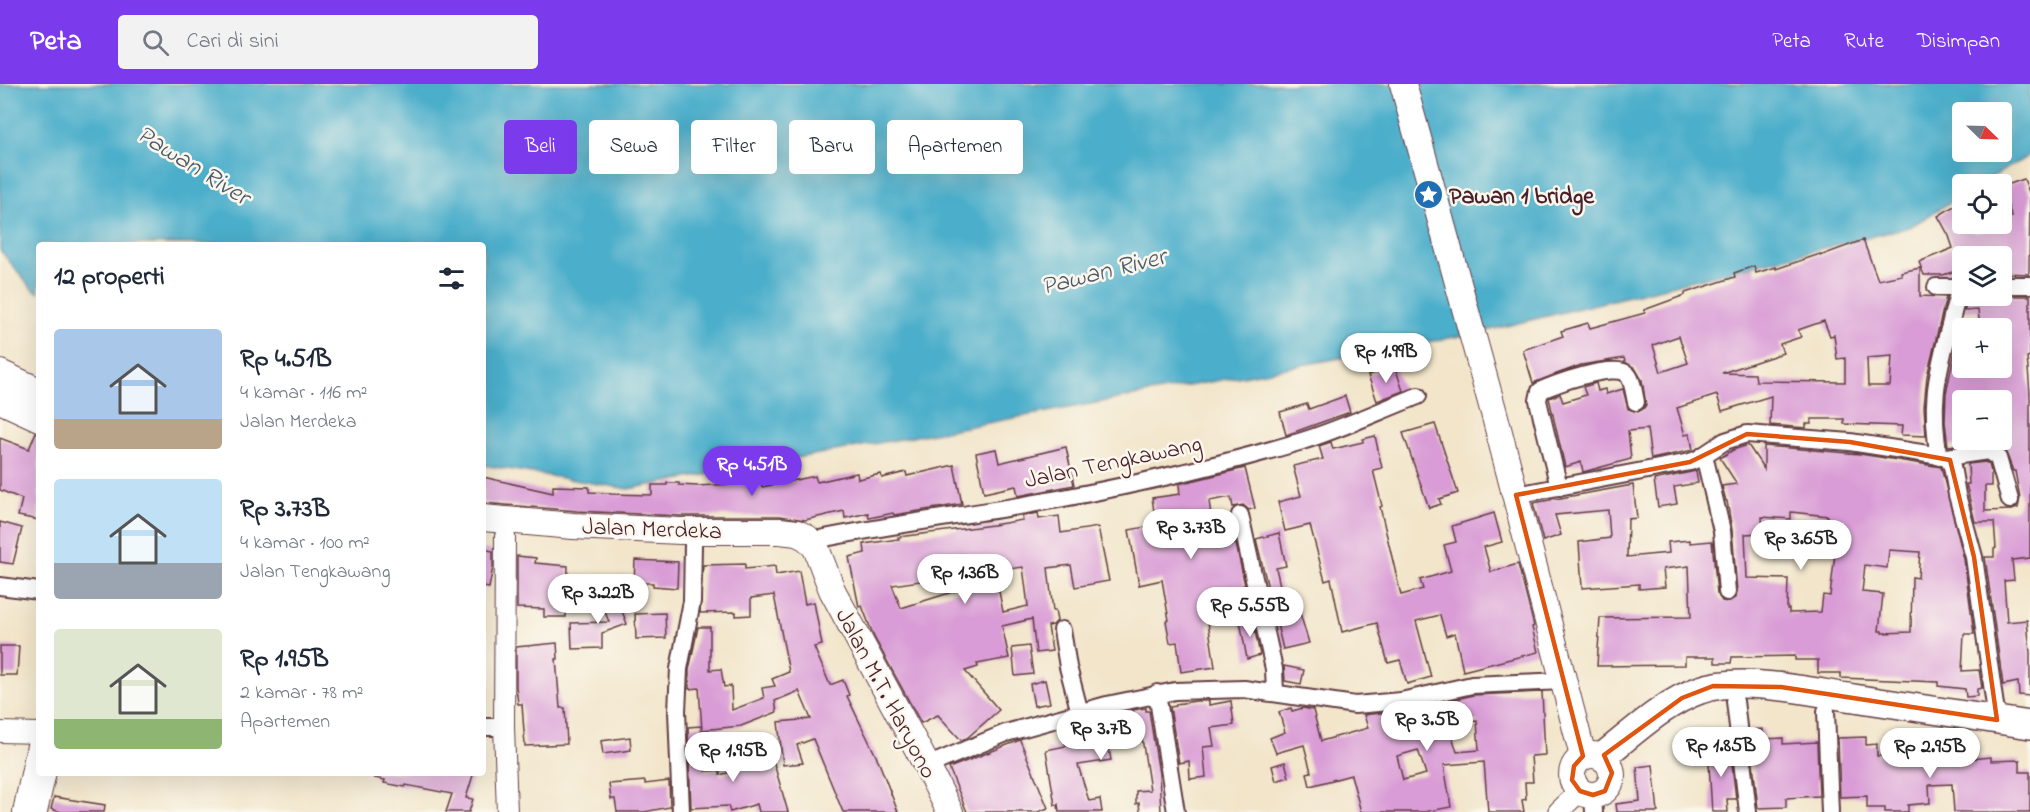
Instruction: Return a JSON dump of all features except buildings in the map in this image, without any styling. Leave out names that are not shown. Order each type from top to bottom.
[{"type":"highway","points":[[1599,762],[1654,717],[1682,698],[1699,690],[1735,684],[1781,687],[2030,725]]},
{"type":"highway","points":[[1599,762],[1656,735],[1678,720],[1716,704],[1735,701],[1780,704],[2030,742]]},
{"type":"main road","points":[[1403,84],[1494,413],[1564,681],[1610,785],[1589,799],[1575,786],[1572,773],[1578,760],[1599,762]]},
{"type":"main road","points":[[0,373],[36,390]]},
{"type":"main road","points":[[0,400],[36,417]]},
{"type":"main road","name":"Jalan Merdeka","points":[[486,518],[620,528],[790,532],[802,535],[815,555]]},
{"type":"main road","name":"Jalan Merdeka","points":[[494,534],[562,541],[787,545],[815,555]]},
{"type":"main road","name":"Jalan M.T. Haryono","points":[[815,555],[862,649],[950,812]]},
{"type":"street","points":[[2012,285],[2030,285]]},
{"type":"street","points":[[1936,287],[1952,286]]},
{"type":"street","points":[[1955,306],[1943,349],[1934,394],[1934,420],[1943,457],[1951,462],[1961,512],[1973,551],[1997,720]]},
{"type":"street","points":[[1559,487],[1539,405],[1540,392],[1586,375],[1619,370],[1629,376],[1636,402]]},
{"type":"street","name":"Jalan Tengkawang","points":[[815,555],[848,532],[1026,504],[1224,462],[1301,441],[1418,396]]},
{"type":"street","points":[[1516,495],[1690,462],[1725,441],[1747,434],[1850,442],[1943,457],[1992,452],[1998,458],[2010,500]]},
{"type":"street","points":[[1704,455],[1722,531],[1727,592]]},
{"type":"street","points":[[1240,515],[1274,669],[1275,693]]},
{"type":"street","points":[[494,534],[507,812]]},
{"type":"street","points":[[681,812],[678,700],[682,651],[692,601],[693,544]]},
{"type":"street","points":[[0,586],[36,591]]},
{"type":"street","points":[[1217,603],[1220,611],[1229,613],[1259,604]]},
{"type":"street","points":[[1062,630],[1068,667],[1080,712]]},
{"type":"street","points":[[927,766],[1006,733],[1157,693],[1244,688],[1355,705],[1401,701],[1473,685],[1564,681]]},
{"type":"street","points":[[1157,693],[1176,812]]},
{"type":"street","points":[[1735,701],[1748,812]]},
{"type":"street","points":[[1826,711],[1830,812]]},
{"type":"street","points":[[486,727],[504,727]]},
{"type":"street","points":[[0,732],[36,734]]},
{"type":"street","points":[[23,812],[36,749]]},
{"type":"street","points":[[37,812],[45,776]]},
{"type":"street","points":[[1558,812],[1589,799]]},
{"type":"highlighted area","points":[[1747,434],[1850,442],[1950,460],[1974,557],[1997,720],[1781,687],[1713,686],[1682,698],[1604,755],[1612,773],[1605,791],[1593,795],[1580,791],[1572,780],[1574,766],[1583,756],[1516,495],[1690,462]]},
{"type":"water","name":"Pawan River","points":[[0,84],[2030,84],[2030,155],[1997,174],[1952,174],[1952,201],[1910,227],[1482,332],[628,489],[486,465],[486,242],[36,242],[36,291],[0,250]]},
{"type":"place","name":"Pawan 1 bridge","points":[[1428,195]]}]
